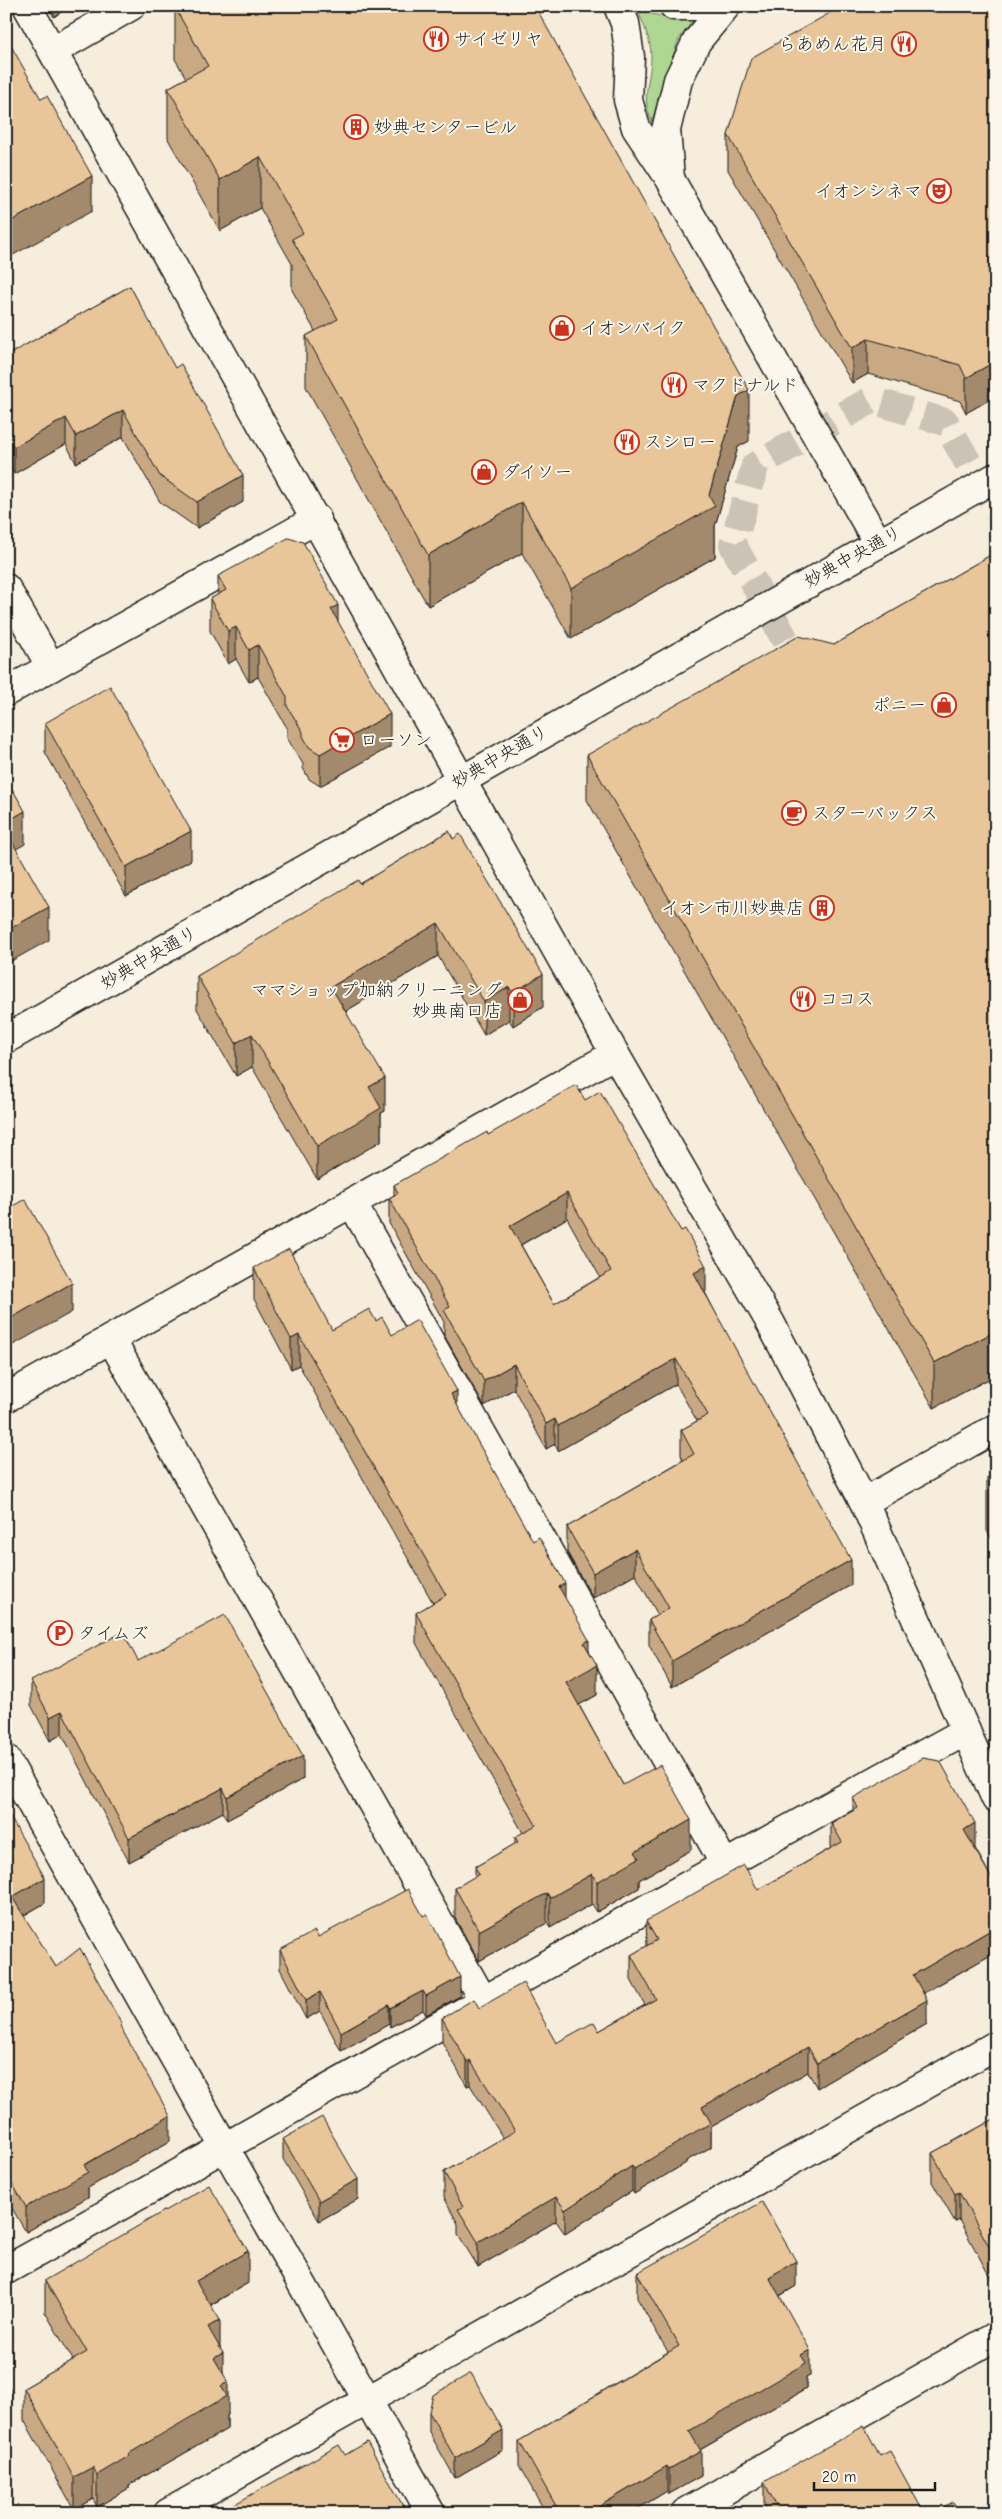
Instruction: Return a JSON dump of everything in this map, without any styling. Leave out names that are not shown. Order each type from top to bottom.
[{"type":"street","points":[[27,6],[615,1054],[770,1322],[864,1502],[996,1800]]},
{"type":"street","points":[[53,51],[131,6]]},
{"type":"street","points":[[618,6],[625,23],[630,57],[628,100],[636,128],[670,180],[878,543]]},
{"type":"street","points":[[674,6],[709,6]]},
{"type":"street","points":[[670,180],[666,130],[678,80],[697,41],[726,6]]},
{"type":"street","name":"妙典中央通り","points":[[6,1039],[996,477]]},
{"type":"street","points":[[6,692],[317,520]]},
{"type":"street","points":[[6,588],[51,666]]},
{"type":"street","points":[[6,1398],[615,1054]]},
{"type":"street","points":[[352,1203],[724,1863]]},
{"type":"street","points":[[111,1339],[484,2002]]},
{"type":"street","points":[[864,1502],[996,1428]]},
{"type":"street","points":[[6,2270],[484,2002],[724,1863],[966,1731]]},
{"type":"street","points":[[6,1759],[431,2513]]},
{"type":"street","points":[[168,2513],[996,2045]]},
{"type":"street","points":[[685,2513],[996,2336]]},
{"type":"green space","points":[[638,11],[666,17],[696,17],[679,39],[652,122],[646,96],[651,65],[651,50],[647,33]]},
{"type":"building","points":[[178,6],[535,6],[749,390],[738,396],[709,495],[715,506],[571,588],[522,502],[428,555],[306,336],[338,319],[292,239],[303,233],[260,157],[220,180],[168,88],[208,66],[175,8]]},
{"type":"building","points":[[842,6],[996,6],[996,361],[966,378],[960,365],[868,339],[852,348],[728,135],[751,58]]},
{"type":"building","points":[[6,37],[41,99],[47,96],[92,176],[6,224]]},
{"type":"building","points":[[130,286],[175,368],[181,364],[243,475],[197,502],[160,476],[123,410],[76,436],[66,418],[14,447],[6,434],[6,356]]},
{"type":"building","points":[[288,538],[303,542],[338,605],[331,609],[390,714],[320,754],[309,747],[303,732],[287,706],[287,697],[258,645],[249,650],[236,627],[228,631],[210,599],[226,590],[218,576]]},
{"type":"building","name":"イオン市川妙典店","points":[[996,552],[996,1331],[934,1363],[587,755],[799,636],[834,645]]},
{"type":"building","points":[[110,686],[191,831],[126,867],[45,723]]},
{"type":"building","points":[[6,778],[25,811],[6,822]]},
{"type":"building","points":[[6,831],[49,907],[6,931]]},
{"type":"building","points":[[449,831],[453,839],[460,834],[543,974],[513,993],[509,987],[484,1002],[438,923],[331,987],[385,1078],[369,1087],[381,1108],[317,1146],[252,1034],[236,1043],[197,976],[358,880],[360,884]]},
{"type":"building","points":[[576,1085],[585,1100],[600,1091],[681,1231],[685,1229],[706,1266],[694,1273],[851,1560],[672,1661],[649,1620],[669,1608],[635,1549],[593,1573],[567,1527],[694,1454],[681,1430],[708,1415],[676,1359],[558,1426],[555,1419],[546,1424],[514,1364],[484,1381],[444,1310],[450,1307],[389,1198],[398,1193],[394,1185],[487,1132],[488,1135]],"holes":[[[567,1193],[611,1271],[554,1304],[510,1226]]]},
{"type":"building","points":[[25,1199],[72,1283],[6,1321],[6,1210]]},
{"type":"building","points":[[289,1249],[332,1330],[369,1309],[376,1321],[382,1317],[392,1335],[417,1320],[457,1391],[451,1394],[533,1541],[539,1537],[565,1583],[559,1587],[589,1640],[584,1643],[597,1665],[566,1682],[623,1785],[660,1765],[691,1820],[635,1852],[639,1858],[597,1882],[592,1874],[550,1898],[547,1893],[479,1931],[455,1888],[479,1874],[475,1867],[518,1842],[515,1837],[536,1825],[416,1613],[446,1595],[299,1335],[291,1339],[254,1268]]},
{"type":"building","points":[[996,1442],[996,1458],[989,1446]]},
{"type":"building","points":[[996,1473],[996,1493],[987,1478]]},
{"type":"building","points":[[225,1615],[303,1756],[227,1797],[223,1788],[129,1838],[62,1711],[50,1717],[31,1681],[123,1632],[138,1661]]},
{"type":"building","points":[[923,1758],[940,1761],[975,1823],[964,1830],[996,1886],[996,1927],[913,1975],[927,2000],[817,2063],[808,2047],[702,2107],[711,2123],[634,2169],[632,2166],[565,2210],[556,2197],[478,2242],[458,2209],[463,2207],[444,2172],[515,2131],[470,2060],[467,2062],[442,2018],[474,1999],[479,2008],[523,1983],[556,2043],[594,2022],[599,2031],[656,1999],[631,1955],[657,1940],[646,1921],[744,1865],[758,1890],[842,1842],[831,1823],[858,1808],[853,1798]]},
{"type":"building","points":[[6,1810],[45,1878],[12,1897],[56,1967],[80,1948],[122,2025],[120,2026],[170,2116],[84,2165],[88,2172],[26,2207],[6,2173]]},
{"type":"building","points":[[408,1889],[423,1916],[427,1914],[460,1977],[426,1996],[423,1991],[390,2008],[389,2005],[341,2032],[320,1992],[306,2000],[280,1950],[315,1931],[318,1937]]},
{"type":"building","points":[[322,2117],[358,2179],[319,2201],[283,2139]]},
{"type":"building","points":[[996,2118],[996,2259],[959,2192],[955,2194],[932,2153]]},
{"type":"building","points":[[209,2185],[248,2251],[196,2281],[220,2320],[208,2327],[223,2353],[214,2358],[228,2382],[221,2386],[227,2396],[128,2454],[129,2456],[97,2475],[93,2467],[74,2477],[24,2388],[87,2352],[45,2280]]},
{"type":"building","points":[[762,2202],[796,2261],[769,2277],[810,2350],[801,2355],[806,2363],[689,2431],[701,2451],[669,2469],[667,2466],[588,2513],[560,2513],[519,2441],[679,2346],[637,2273]]},
{"type":"building","points":[[471,2373],[503,2430],[455,2458],[429,2412],[433,2395]]},
{"type":"building","points":[[6,2383],[11,2390],[6,2393]]},
{"type":"building","points":[[864,2426],[880,2456],[890,2451],[924,2513],[780,2513],[764,2482]]},
{"type":"building","points":[[367,2442],[407,2513],[219,2513],[339,2445],[345,2455]]},
{"type":"building","points":[[953,2502],[960,2513],[933,2513]]},
{"type":"tunnel","points":[[817,662],[794,656],[733,545],[755,466],[871,400],[945,422],[996,512]]},
{"type":"place","name":"サイゼリヤ","points":[[436,39]]},
{"type":"place","name":"らあめん花月","points":[[904,44]]},
{"type":"place","name":"妙典センタービル","points":[[356,127]]},
{"type":"place","name":"イオンシネマ","points":[[939,191]]},
{"type":"place","name":"イオンバイク","points":[[562,328]]},
{"type":"place","name":"マクドナルド","points":[[674,385]]},
{"type":"place","name":"スシロー","points":[[627,442]]},
{"type":"place","name":"ダイソー","points":[[484,472]]},
{"type":"place","name":"ポニー","points":[[944,705]]},
{"type":"place","name":"ローソン","points":[[342,740]]},
{"type":"place","name":"スターバックス","points":[[794,813]]},
{"type":"place","name":"イオン市川妙典店","points":[[822,908]]},
{"type":"place","name":"ココス","points":[[803,999]]},
{"type":"place","name":"ママショップ加納クリーニング 妙典南口店","points":[[520,1000]]},
{"type":"place","name":"タイムズ","points":[[60,1633]]}]
